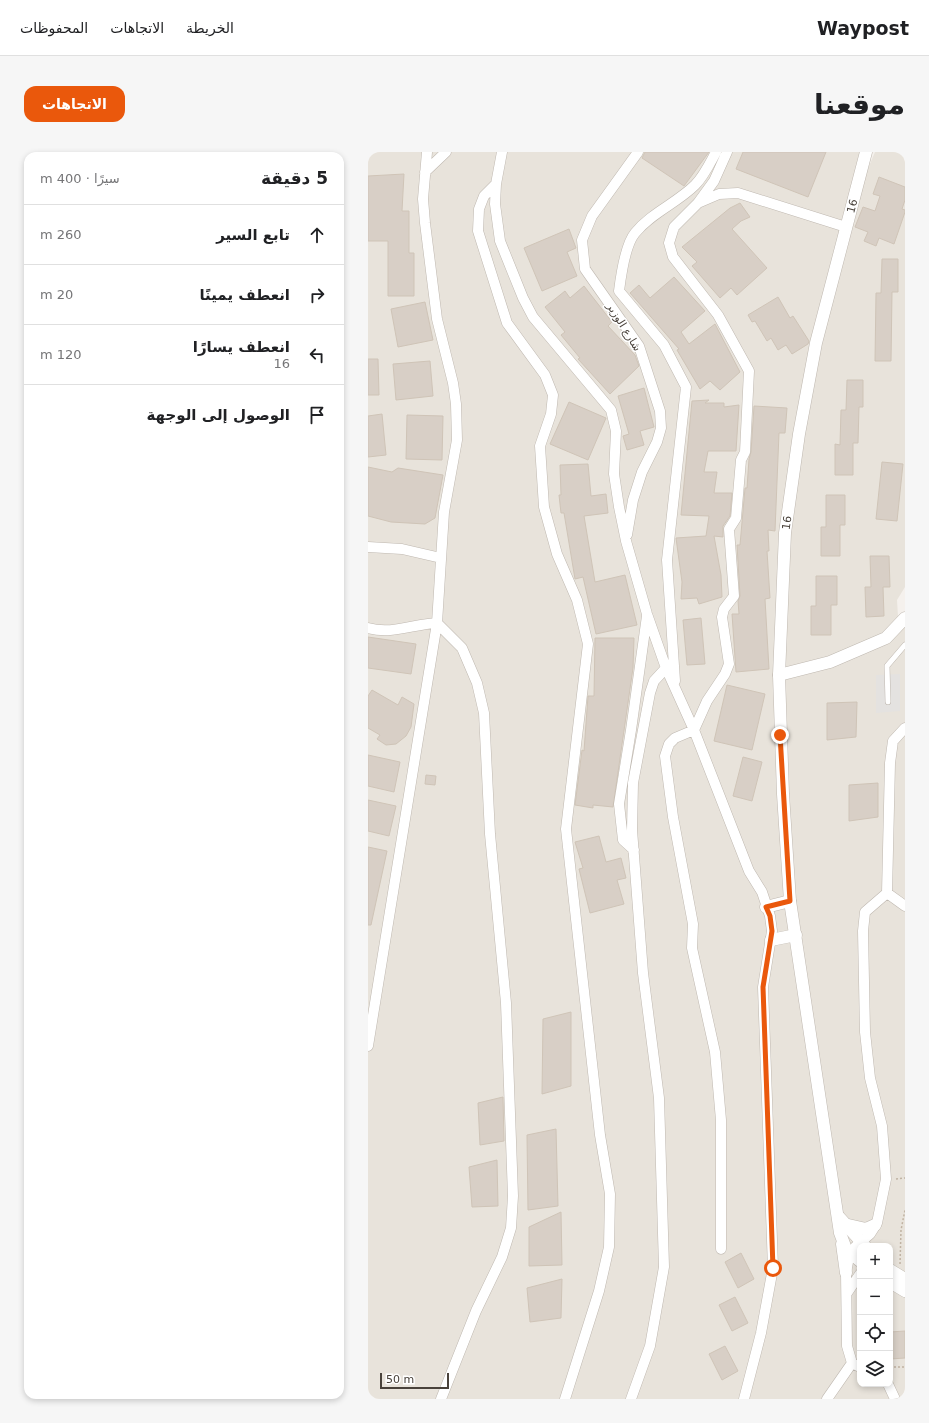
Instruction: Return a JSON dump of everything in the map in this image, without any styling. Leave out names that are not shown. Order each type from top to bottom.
[{"type":"street","points":[[368,1046],[437,623],[444,512],[455,458],[457,422],[453,383],[441,340],[433,296],[425,224],[423,199],[427,152]]},
{"type":"street","points":[[426,172],[446,152]]},
{"type":"street","points":[[502,152],[496,184],[496,204],[500,241],[523,298],[533,317],[611,410],[616,432],[614,474],[626,541],[647,614],[666,668],[676,686],[749,871],[762,892],[770,916],[771,940],[763,987],[773,1268],[761,1333],[744,1399]]},
{"type":"street","name":"شارع الوزير","points":[[626,541],[633,500],[642,472],[658,442],[661,428],[660,411],[639,346],[585,269],[582,240],[592,216],[638,152]]},
{"type":"street","points":[[676,686],[667,560],[686,387],[664,344],[619,291],[630,242],[634,233],[642,225],[693,186],[702,177],[716,152]]},
{"type":"street","points":[[721,1249],[721,1120],[715,1052],[692,948],[693,924],[673,817],[665,756],[669,744],[675,738],[694,730],[707,701],[725,674],[729,664],[722,617],[724,609],[734,596],[729,529],[736,518],[741,460],[745,452],[750,384],[749,371],[718,315],[673,257],[669,243],[674,227],[698,203],[714,181],[727,152]]},
{"type":"street","name":"16","points":[[846,1273],[842,1241],[842,1220],[790,901],[783,794],[779,675],[785,533],[799,434],[816,343],[866,152]]},
{"type":"street","points":[[496,184],[484,196],[479,209],[478,231],[508,323],[545,375],[553,395],[551,414],[540,446],[544,507],[557,554],[577,600],[588,644],[566,829],[600,1134],[610,1194],[610,1217],[608,1247],[600,1291],[565,1399]]},
{"type":"street","points":[[698,203],[719,194],[738,193],[846,227]]},
{"type":"street","points":[[368,547],[402,549],[441,558]]},
{"type":"street","points":[[634,850],[623,840],[619,804],[632,730],[640,656],[647,614]]},
{"type":"street","points":[[779,675],[830,662],[886,638],[905,618]]},
{"type":"street","points":[[368,628],[378,630],[396,630],[421,624],[437,623],[462,648],[477,683],[484,713],[490,834],[506,1003],[513,1196],[511,1228],[502,1257],[476,1311],[440,1399]]},
{"type":"street","points":[[631,1399],[650,1346],[664,1267],[659,1098],[643,973],[632,830],[633,783],[650,693],[654,681],[666,668]]},
{"type":"street","points":[[863,1243],[875,1225],[886,1179],[882,1126],[870,1078],[865,1032],[863,931],[865,912],[887,893],[890,763],[893,741],[905,728]]},
{"type":"street","points":[[887,893],[905,906]]},
{"type":"street","points":[[766,907],[790,901]]},
{"type":"street","points":[[771,940],[796,935]]},
{"type":"street","points":[[842,1220],[866,1229],[875,1225]]},
{"type":"street","points":[[842,1220],[861,1243]]},
{"type":"street","points":[[827,1399],[856,1365],[847,1346],[846,1273],[855,1257],[842,1241]]},
{"type":"street","points":[[895,1267],[905,1279]]},
{"type":"street","points":[[847,1293],[857,1278]]},
{"type":"street","points":[[893,1284],[905,1291]]},
{"type":"street","points":[[889,1387],[895,1399]]},
{"type":"lane","points":[[888,702],[887,666],[905,645]]},
{"type":"path","points":[[895,1267],[905,1210]]},
{"type":"path","points":[[893,1367],[905,1367]]},
{"type":"shaded area","points":[[368,152],[864,152],[866,173],[875,152],[905,152],[905,587],[897,600],[899,633],[905,627],[905,1399],[368,1399]]},
{"type":"shaded area","points":[[900,674],[900,711],[876,713],[876,675]]},
{"type":"building","points":[[645,152],[709,152],[684,186],[642,158]]},
{"type":"building","points":[[743,152],[826,152],[808,197],[736,169]]},
{"type":"building","points":[[404,174],[402,211],[409,211],[409,253],[414,253],[414,296],[388,296],[388,241],[368,241],[368,176]]},
{"type":"building","points":[[879,177],[905,187],[905,200],[902,209],[905,210],[905,212],[894,244],[879,238],[876,246],[864,241],[868,232],[855,227],[863,207],[875,211],[880,196],[873,194]]},
{"type":"building","points":[[740,203],[750,217],[741,221],[732,229],[767,268],[737,295],[731,288],[720,298],[692,266],[697,262],[682,247],[730,208]]},
{"type":"building","points":[[569,229],[576,248],[567,252],[577,276],[542,291],[524,248]]},
{"type":"building","points":[[882,259],[898,259],[898,292],[892,292],[891,361],[875,361],[876,293],[881,293]]},
{"type":"building","points":[[674,277],[705,311],[681,332],[689,344],[715,324],[740,372],[720,390],[710,381],[700,389],[677,350],[679,349],[630,293],[639,285],[650,298]]},
{"type":"building","points":[[584,286],[612,322],[608,326],[635,355],[639,366],[610,394],[578,359],[580,358],[561,335],[565,332],[545,307],[565,291],[570,298]]},
{"type":"building","points":[[778,297],[790,318],[793,316],[809,341],[808,344],[792,354],[786,345],[778,350],[771,338],[767,341],[755,321],[752,322],[748,315]]},
{"type":"building","points":[[425,302],[433,340],[398,347],[391,309]]},
{"type":"building","points":[[368,359],[378,359],[379,395],[368,395]]},
{"type":"building","points":[[430,361],[433,396],[396,400],[393,364]]},
{"type":"building","points":[[847,380],[863,380],[863,407],[859,407],[858,443],[853,443],[853,475],[835,475],[835,444],[840,445],[841,410],[846,410]]},
{"type":"building","points":[[644,388],[654,427],[640,431],[644,445],[627,450],[623,436],[629,434],[618,396]]},
{"type":"building","points":[[709,400],[705,403],[724,403],[724,407],[739,405],[736,451],[708,451],[704,472],[717,472],[714,493],[732,493],[730,516],[723,526],[723,537],[714,536],[721,575],[722,597],[699,604],[697,598],[681,599],[682,582],[676,538],[706,536],[709,516],[681,515],[692,401]]},
{"type":"building","points":[[569,402],[606,418],[588,460],[550,444]]},
{"type":"building","points":[[754,406],[787,408],[785,433],[779,433],[775,531],[768,530],[769,551],[767,551],[770,598],[765,599],[769,669],[736,672],[732,614],[739,614],[738,601],[740,596],[737,545],[740,545],[745,488],[747,488]]},
{"type":"building","points":[[382,414],[386,455],[368,457],[368,416]]},
{"type":"building","points":[[407,415],[443,416],[442,460],[406,459]]},
{"type":"building","points":[[882,462],[903,464],[897,521],[876,519]]},
{"type":"building","points":[[588,464],[591,496],[606,494],[608,513],[584,516],[595,582],[625,575],[637,625],[596,634],[583,577],[575,579],[564,513],[561,513],[559,495],[561,495],[560,465]]},
{"type":"building","points":[[368,467],[392,472],[398,468],[443,475],[435,518],[425,524],[391,522],[368,516]]},
{"type":"building","points":[[826,495],[845,495],[845,525],[840,525],[840,556],[821,556],[821,527],[826,527]]},
{"type":"building","points":[[870,556],[889,556],[890,587],[883,587],[884,616],[866,617],[865,587],[871,587]]},
{"type":"building","points":[[816,576],[837,576],[837,605],[831,605],[831,635],[811,635],[811,606],[816,606]]},
{"type":"building","points":[[701,618],[705,664],[687,665],[683,620]]},
{"type":"building","points":[[368,637],[416,644],[411,674],[368,668]]},
{"type":"building","points":[[595,638],[634,638],[633,668],[613,807],[593,805],[593,808],[575,805],[582,750],[584,751],[588,696],[594,696]]},
{"type":"building","points":[[727,685],[765,694],[752,750],[714,741]]},
{"type":"building","points":[[372,690],[398,705],[402,697],[414,704],[411,727],[406,736],[396,744],[386,745],[377,739],[380,735],[368,728],[368,696]]},
{"type":"building","points":[[857,702],[856,737],[827,740],[827,703]]},
{"type":"building","points":[[368,755],[400,762],[394,792],[368,786]]},
{"type":"building","points":[[743,757],[762,762],[752,801],[733,796]]},
{"type":"building","points":[[426,775],[436,776],[435,785],[425,784]]},
{"type":"building","points":[[878,783],[878,817],[849,821],[849,785]]},
{"type":"building","points":[[368,800],[396,806],[389,836],[368,831]]},
{"type":"building","points":[[599,836],[606,862],[621,858],[626,878],[617,880],[624,904],[590,913],[579,869],[583,868],[575,842]]},
{"type":"building","points":[[368,847],[387,851],[371,925],[368,925]]},
{"type":"building","points":[[571,1012],[571,1086],[542,1094],[543,1019]]},
{"type":"building","points":[[503,1097],[504,1141],[480,1145],[478,1103]]},
{"type":"building","points":[[556,1129],[558,1206],[528,1210],[527,1135]]},
{"type":"building","points":[[497,1160],[498,1206],[472,1207],[469,1167]]},
{"type":"building","points":[[561,1212],[562,1265],[529,1266],[529,1227]]},
{"type":"building","points":[[741,1253],[754,1279],[738,1288],[725,1262]]},
{"type":"building","points":[[562,1279],[561,1318],[530,1322],[527,1288]]},
{"type":"building","points":[[735,1297],[748,1323],[732,1331],[719,1305]]},
{"type":"building","points":[[905,1331],[905,1358],[893,1359],[893,1332]]},
{"type":"building","points":[[725,1346],[738,1371],[722,1380],[709,1354]]},
{"type":"route","points":[[773,1268],[763,987],[772,931],[770,916],[766,907],[790,901],[780,735]]}]
